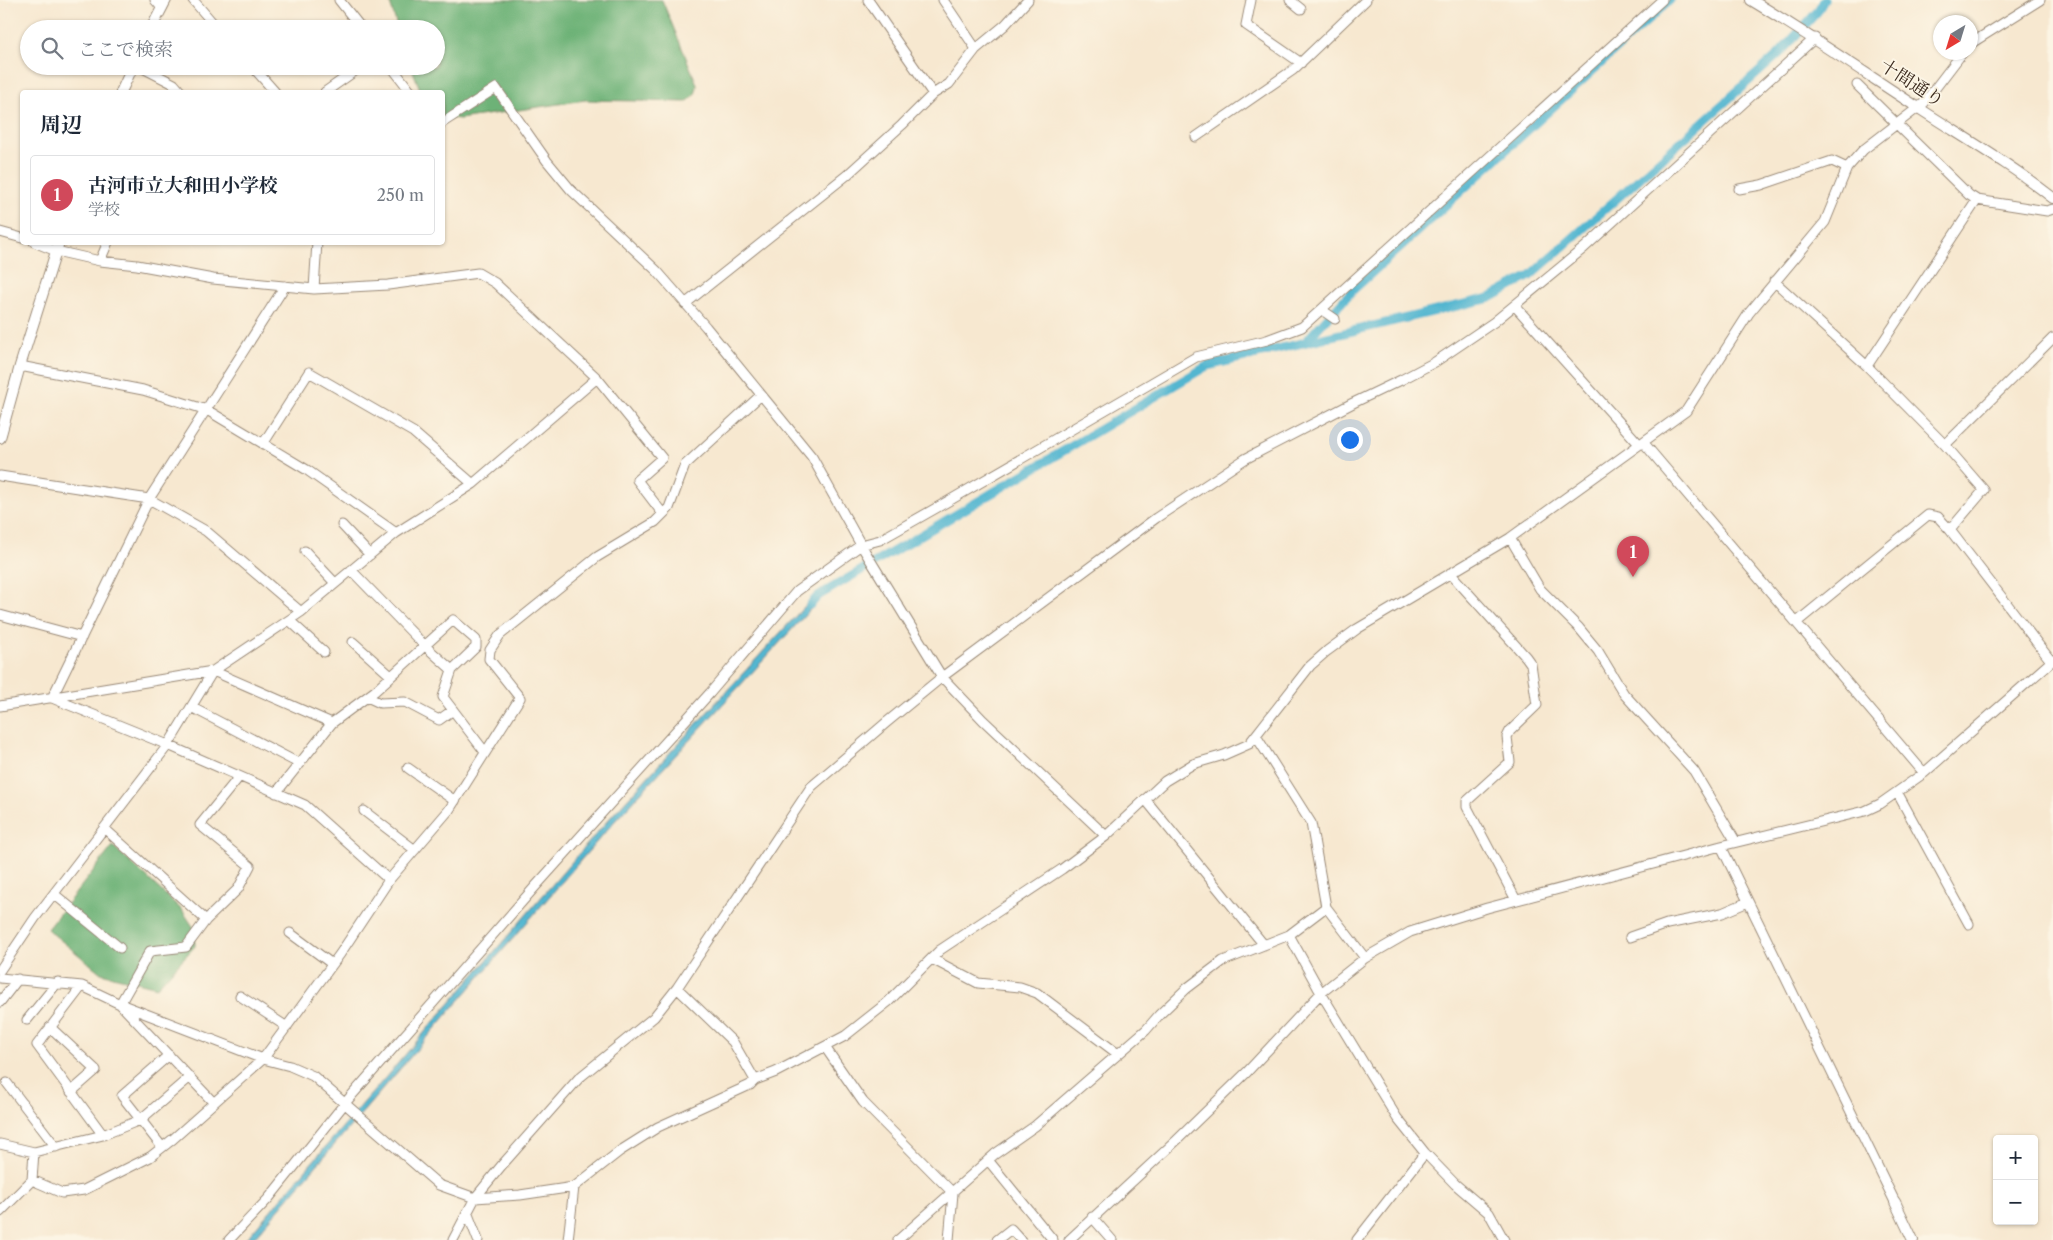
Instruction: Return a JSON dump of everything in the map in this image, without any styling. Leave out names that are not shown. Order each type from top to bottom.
[{"type":"street","points":[[193,0],[210,20]]},
{"type":"street","points":[[340,0],[355,20]]},
{"type":"street","points":[[868,0],[933,94]]},
{"type":"street","points":[[943,0],[976,49]]},
{"type":"street","points":[[685,304],[847,174],[902,125],[933,94],[949,84],[976,49],[1005,25],[1028,0]]},
{"type":"street","points":[[1251,0],[1246,25],[1301,63]]},
{"type":"street","points":[[1290,0],[1302,9]]},
{"type":"street","points":[[1196,138],[1294,70],[1366,0]]},
{"type":"street","points":[[229,1240],[269,1198],[345,1103],[534,888],[710,693],[797,591],[861,546],[880,540],[1196,357],[1268,340],[1302,327],[1662,0]]},
{"type":"street","name":"十間通り","points":[[1751,0],[1812,36],[1918,107],[1995,155],[2053,198]]},
{"type":"street","points":[[1978,39],[2040,0]]},
{"type":"street","points":[[154,20],[161,3]]},
{"type":"street","points":[[453,1240],[475,1198],[579,1078],[654,1017],[677,988],[811,787],[942,677],[1156,518],[1237,464],[1434,362],[1494,322],[1584,248],[1812,36]]},
{"type":"street","points":[[0,978],[58,982],[82,986],[120,1004],[263,1059],[290,1066],[313,1076],[439,1185],[475,1198],[520,1195],[574,1186],[620,1151],[658,1127],[750,1085],[755,1080],[776,1072],[845,1036],[888,1002],[940,950],[1062,869],[1106,836],[1165,781],[1193,764],[1243,748],[1256,736],[1272,712],[1310,666],[1327,651],[1357,629],[1510,538],[1686,411],[1749,313],[1825,222],[1847,168],[1863,150],[1918,107],[1936,90],[1957,60]]},
{"type":"street","points":[[122,90],[129,75]]},
{"type":"street","points":[[156,75],[174,84],[179,90]]},
{"type":"street","points":[[260,75],[273,90]]},
{"type":"street","points":[[339,89],[353,75]]},
{"type":"street","points":[[398,75],[409,90]]},
{"type":"street","points":[[1857,85],[1969,195],[1977,200],[2047,210],[2053,209]]},
{"type":"street","points":[[445,121],[496,88],[547,162],[572,190],[657,271],[812,457],[861,546],[942,677],[983,720],[1106,836]]},
{"type":"street","points":[[1739,189],[1761,185],[1832,162],[1847,168]]},
{"type":"street","points":[[1867,366],[1977,200]]},
{"type":"street","points":[[0,232],[20,237]]},
{"type":"street","points":[[100,262],[107,245]]},
{"type":"street","points":[[314,289],[317,245]]},
{"type":"street","points":[[0,438],[20,366],[58,247],[100,262],[137,265],[213,279],[314,289],[388,285],[478,273],[495,284],[597,378],[662,458],[637,480],[663,514]]},
{"type":"street","points":[[1774,282],[1867,366],[1944,445],[1984,490],[1950,530]]},
{"type":"street","points":[[52,698],[149,499],[285,286]]},
{"type":"street","points":[[1515,306],[1641,443],[1797,622],[1924,773]]},
{"type":"street","points":[[1322,310],[1335,319]]},
{"type":"street","points":[[1944,445],[2053,338]]},
{"type":"street","points":[[20,366],[143,390],[206,410],[307,470],[396,533]]},
{"type":"street","points":[[264,444],[309,372],[413,432],[474,484]]},
{"type":"street","points":[[0,706],[213,671],[301,612],[396,533],[474,484],[597,378]]},
{"type":"street","points":[[32,1180],[62,1193],[84,1190],[150,1157],[263,1059],[288,1027],[389,880],[455,801],[520,698],[489,659],[490,650],[500,635],[597,556],[655,522],[669,508],[685,465],[761,395]]},
{"type":"street","points":[[0,476],[149,499],[206,531],[301,612]]},
{"type":"street","points":[[1069,1240],[1247,1072],[1321,993],[1365,958],[1410,932],[1516,900],[1736,842],[1864,812],[1880,804],[1924,773],[2052,661],[1950,530],[1938,517],[1928,515],[1797,622]]},
{"type":"street","points":[[342,525],[370,555]]},
{"type":"street","points":[[1510,538],[1540,589],[1594,646],[1624,694],[1694,771],[1736,842]]},
{"type":"street","points":[[305,551],[335,583]]},
{"type":"street","points":[[351,570],[424,646],[452,670]]},
{"type":"street","points":[[1450,573],[1531,664],[1537,705],[1510,731],[1507,738],[1510,762],[1467,801],[1467,807],[1516,900]]},
{"type":"street","points":[[0,615],[82,637]]},
{"type":"street","points":[[289,620],[324,652]]},
{"type":"street","points":[[276,793],[332,724],[367,697],[453,620],[476,640],[476,647],[452,670],[443,697],[485,752]]},
{"type":"street","points":[[353,642],[391,676]]},
{"type":"street","points":[[0,970],[54,894],[168,745],[213,671]]},
{"type":"street","points":[[213,671],[332,724]]},
{"type":"street","points":[[367,697],[380,703],[406,702],[439,720],[453,710]]},
{"type":"street","points":[[52,698],[168,745],[305,806],[389,880]]},
{"type":"street","points":[[191,707],[300,764]]},
{"type":"street","points":[[1256,736],[1311,823],[1326,907],[1365,958]]},
{"type":"street","points":[[408,768],[455,801]]},
{"type":"street","points":[[120,1004],[150,951],[186,947],[206,920],[238,889],[250,866],[200,826],[239,776]]},
{"type":"street","points":[[1897,792],[1969,924]]},
{"type":"street","points":[[1145,799],[1264,945]]},
{"type":"street","points":[[364,810],[415,850]]},
{"type":"street","points":[[104,828],[206,920]]},
{"type":"street","points":[[1721,846],[1913,1240]]},
{"type":"street","points":[[54,894],[120,948]]},
{"type":"street","points":[[1630,937],[1667,924],[1722,913],[1748,902]]},
{"type":"street","points":[[898,1240],[988,1160],[1035,1126],[1146,1030],[1186,989],[1223,961],[1289,936],[1326,907]]},
{"type":"street","points":[[290,933],[332,964]]},
{"type":"street","points":[[1289,936],[1321,993],[1397,1118],[1425,1153],[1455,1184],[1489,1212],[1504,1240]]},
{"type":"street","points":[[932,959],[978,983],[1020,988],[1037,993],[1118,1054]]},
{"type":"street","points":[[0,1002],[18,979]]},
{"type":"street","points":[[27,1020],[58,982]]},
{"type":"street","points":[[82,986],[37,1045],[103,1135]]},
{"type":"street","points":[[677,988],[733,1042],[755,1080]]},
{"type":"street","points":[[240,996],[288,1027]]},
{"type":"street","points":[[120,1004],[213,1102]]},
{"type":"street","points":[[50,1027],[96,1070],[71,1092]]},
{"type":"street","points":[[825,1048],[863,1102],[953,1193],[949,1240]]},
{"type":"street","points":[[162,1147],[142,1118],[122,1096],[169,1055]]},
{"type":"street","points":[[0,1144],[34,1152],[103,1135],[142,1118],[190,1077]]},
{"type":"street","points":[[7,1083],[56,1147]]},
{"type":"street","points":[[0,1212],[32,1180],[34,1152]]},
{"type":"street","points":[[1357,1240],[1425,1153]]},
{"type":"street","points":[[988,1160],[1053,1240]]},
{"type":"street","points":[[568,1240],[574,1186]]},
{"type":"street","points":[[467,1212],[478,1240]]},
{"type":"street","points":[[1092,1217],[1112,1240]]},
{"type":"street","points":[[997,1240],[1011,1229],[1021,1240]]},
{"type":"green space","points":[[389,0],[662,0],[697,84],[696,92],[686,102],[585,100],[460,119],[445,117],[445,90],[420,90],[414,75],[445,75],[445,20],[395,20]]},
{"type":"green space","points":[[113,846],[182,910],[194,928],[195,946],[157,987],[101,973],[47,929]]},
{"type":"water","points":[[816,594],[820,599],[613,823],[252,1240],[245,1240],[609,819]]},
{"type":"waterway","points":[[1305,342],[1352,291],[1670,0]]},
{"type":"waterway","points":[[810,605],[818,596],[1207,366],[1490,298],[1530,276],[1779,54],[1817,12],[1824,0]]},
{"type":"place","name":"古河市立大和田小学校","points":[[1633,577]]}]
